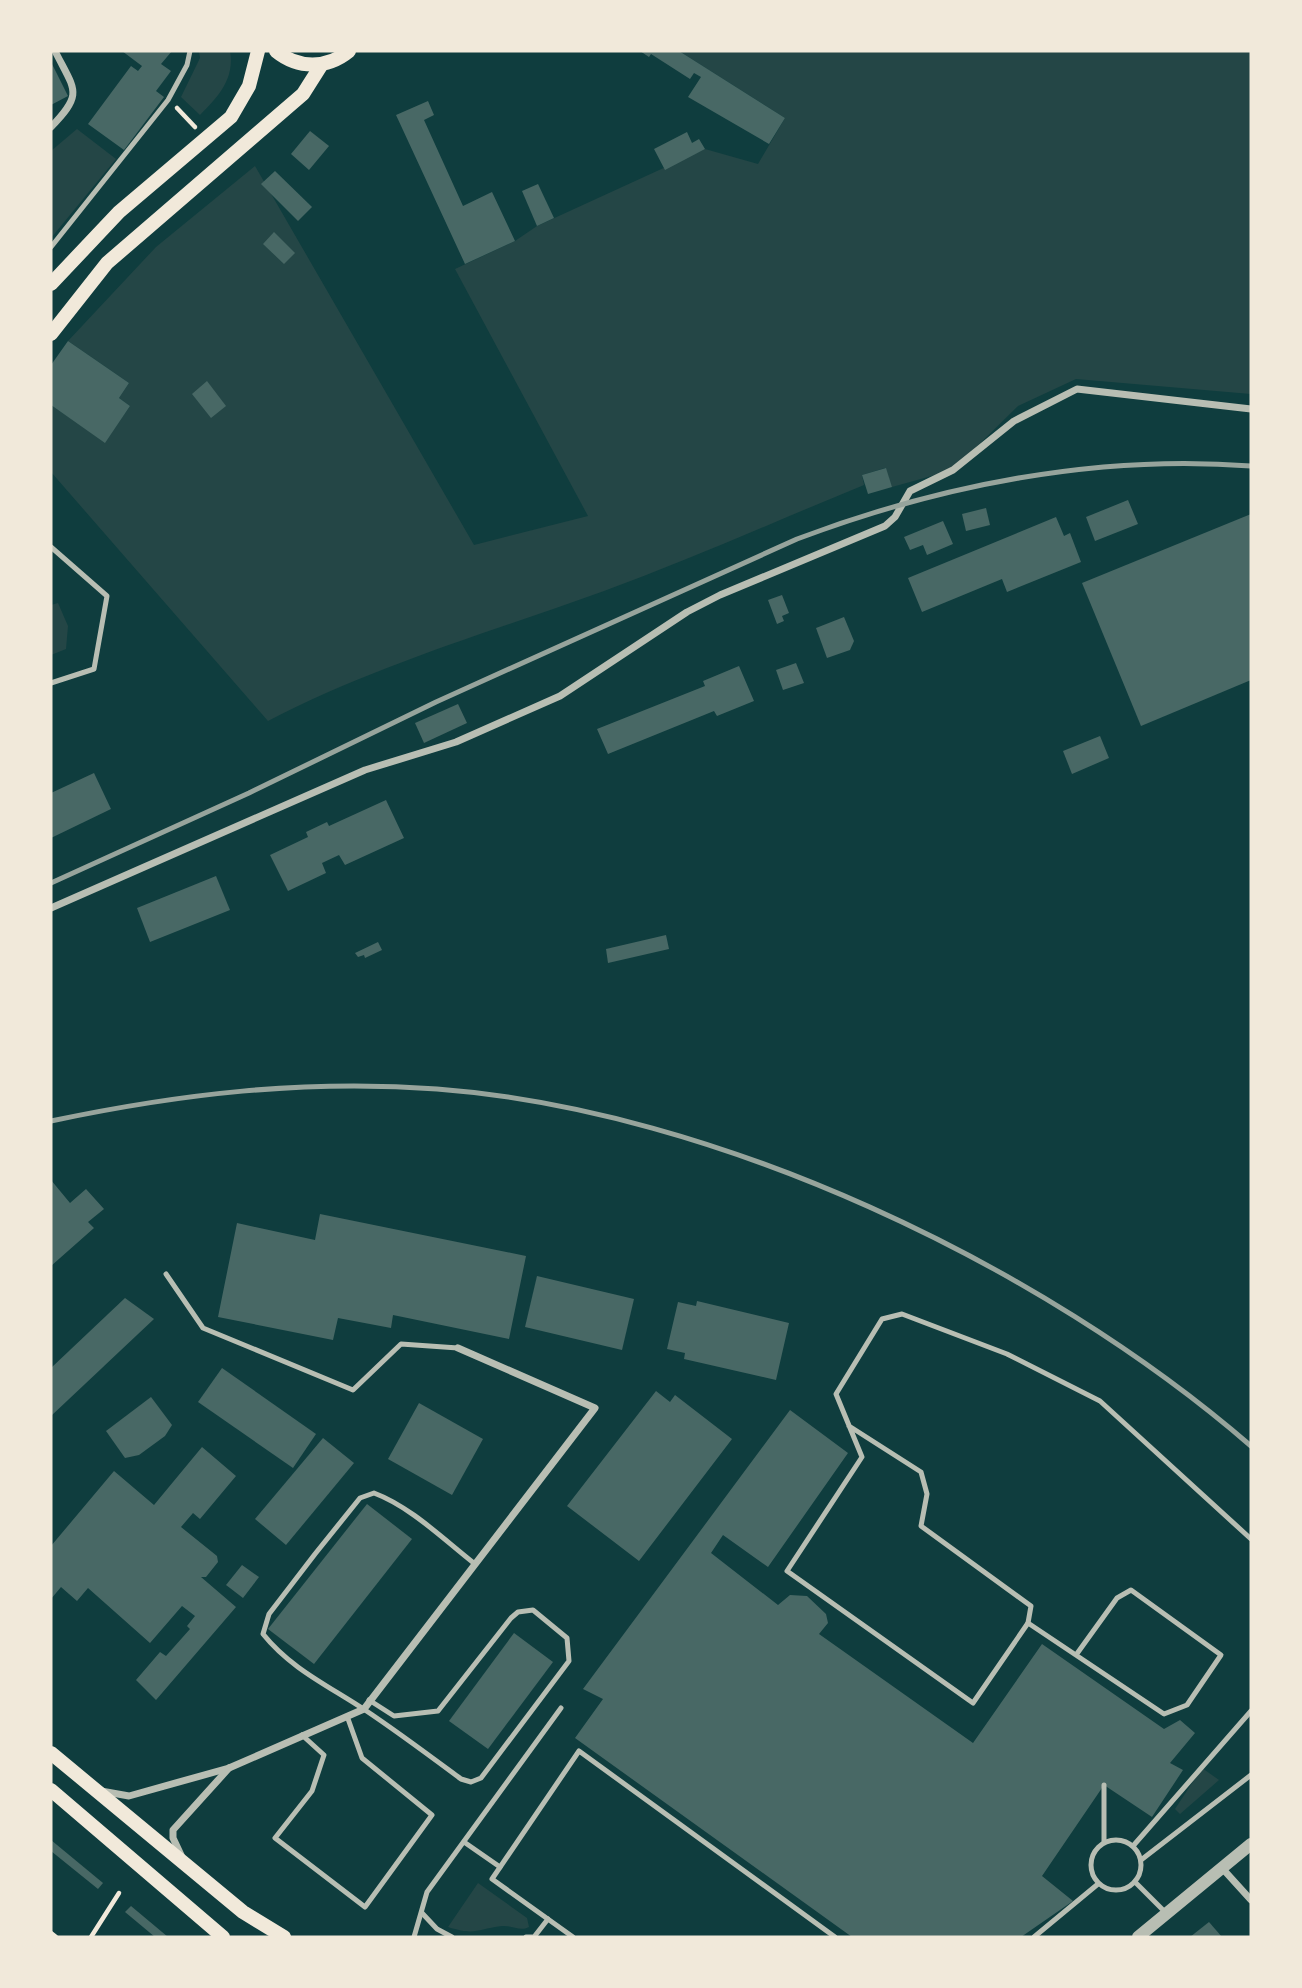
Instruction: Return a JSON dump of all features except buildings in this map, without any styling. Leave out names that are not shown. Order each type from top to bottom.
[{"type":"main road","points":[[276,51],[297,62],[322,64],[349,51]]},
{"type":"main road","points":[[51,284],[119,212],[231,117],[249,86],[255,54]]},
{"type":"main road","points":[[51,334],[107,263],[303,93],[322,64]]},
{"type":"main road","points":[[51,1753],[243,1912],[284,1937]]},
{"type":"main road","points":[[54,1795],[223,1937]]},
{"type":"street","points":[[51,127],[71,106],[73,89],[55,51]]},
{"type":"street","points":[[51,908],[365,770],[456,742],[560,696],[687,612],[720,595],[885,526],[895,517],[910,491],[953,470],[1014,421],[1077,389],[1251,409]]},
{"type":"street","points":[[93,1789],[129,1796],[229,1768],[364,1709],[595,1408],[458,1348]]},
{"type":"street","points":[[191,1869],[176,1845],[173,1829],[229,1768]]},
{"type":"street","points":[[1138,1937],[1251,1844]]},
{"type":"street","points":[[1222,1868],[1251,1900]]},
{"type":"lane","points":[[51,247],[168,100],[187,65],[190,51]]},
{"type":"lane","points":[[51,547],[107,596],[94,668],[51,683]]},
{"type":"lane","points":[[166,1274],[203,1328],[353,1390],[401,1344],[458,1348]]},
{"type":"lane","points":[[849,1426],[922,1472],[927,1494],[921,1525],[1031,1605],[1028,1623],[973,1703],[788,1571],[862,1457],[849,1426],[836,1394],[882,1319],[902,1314],[1007,1354],[1100,1401],[1251,1539]]},
{"type":"lane","points":[[369,1700],[394,1716],[438,1711],[518,1612],[533,1610],[567,1638],[569,1661],[481,1778],[471,1782],[364,1709],[326,1688],[278,1653],[263,1634],[269,1614],[360,1498],[374,1493],[405,1510],[475,1564]]},
{"type":"lane","points":[[1028,1623],[1164,1714],[1187,1705],[1221,1655],[1131,1590],[1117,1598],[1076,1655]]},
{"type":"lane","points":[[414,1937],[427,1892],[561,1708]]},
{"type":"lane","points":[[1133,1846],[1251,1711]]},
{"type":"lane","points":[[302,1735],[324,1755],[312,1790],[275,1838],[365,1907],[432,1815],[362,1758],[347,1716]]},
{"type":"lane","points":[[573,1937],[492,1879],[579,1751],[835,1937]]},
{"type":"lane","points":[[1141,1860],[1251,1775]]},
{"type":"lane","points":[[1104,1785],[1104,1842]]},
{"type":"lane","points":[[1119,1840],[1133,1846],[1141,1860],[1139,1876],[1135,1882],[1121,1890],[1098,1884],[1090,1869],[1090,1861],[1097,1847],[1104,1842],[1119,1840]]},
{"type":"lane","points":[[464,1842],[500,1867]]},
{"type":"lane","points":[[1135,1882],[1167,1914]]},
{"type":"lane","points":[[1034,1937],[1098,1884]]},
{"type":"lane","points":[[422,1913],[437,1929],[452,1937]]},
{"type":"lane","points":[[526,1937],[534,1937],[548,1919]]},
{"type":"path","points":[[168,100],[196,128]]},
{"type":"path","points":[[91,1937],[119,1893]]},
{"type":"path","points":[[51,1933],[56,1937]]},
{"type":"shaded area","points":[[199,51],[230,51],[231,61],[224,87],[200,115],[181,97],[200,58]]},
{"type":"shaded area","points":[[679,51],[1251,51],[1251,394],[1076,379],[1018,406],[953,470],[892,487],[885,468],[862,475],[864,485],[702,553],[604,591],[392,666],[268,721],[51,472],[51,405],[105,442],[130,406],[119,398],[129,383],[68,341],[156,247],[255,166],[474,545],[588,516],[455,269],[515,241],[537,226],[705,149],[758,164],[785,118]]},
{"type":"shaded area","points":[[77,129],[116,159],[51,238],[51,151]]},
{"type":"shaded area","points":[[58,603],[68,626],[66,649],[51,655],[51,605]]},
{"type":"shaded area","points":[[1202,1768],[1219,1780],[1180,1814],[1175,1809]]},
{"type":"shaded area","points":[[478,1883],[527,1918],[529,1927],[522,1929],[502,1926],[471,1931],[448,1927]]},
{"type":"railway","points":[[51,883],[249,793],[436,702],[797,539],[851,520],[963,489],[1078,470],[1193,463],[1251,466]]},
{"type":"railway","points":[[51,1121],[147,1103],[243,1091],[388,1086],[437,1089],[543,1103],[652,1128],[762,1163],[870,1207],[975,1259],[1074,1316],[1167,1379],[1251,1446]]}]
